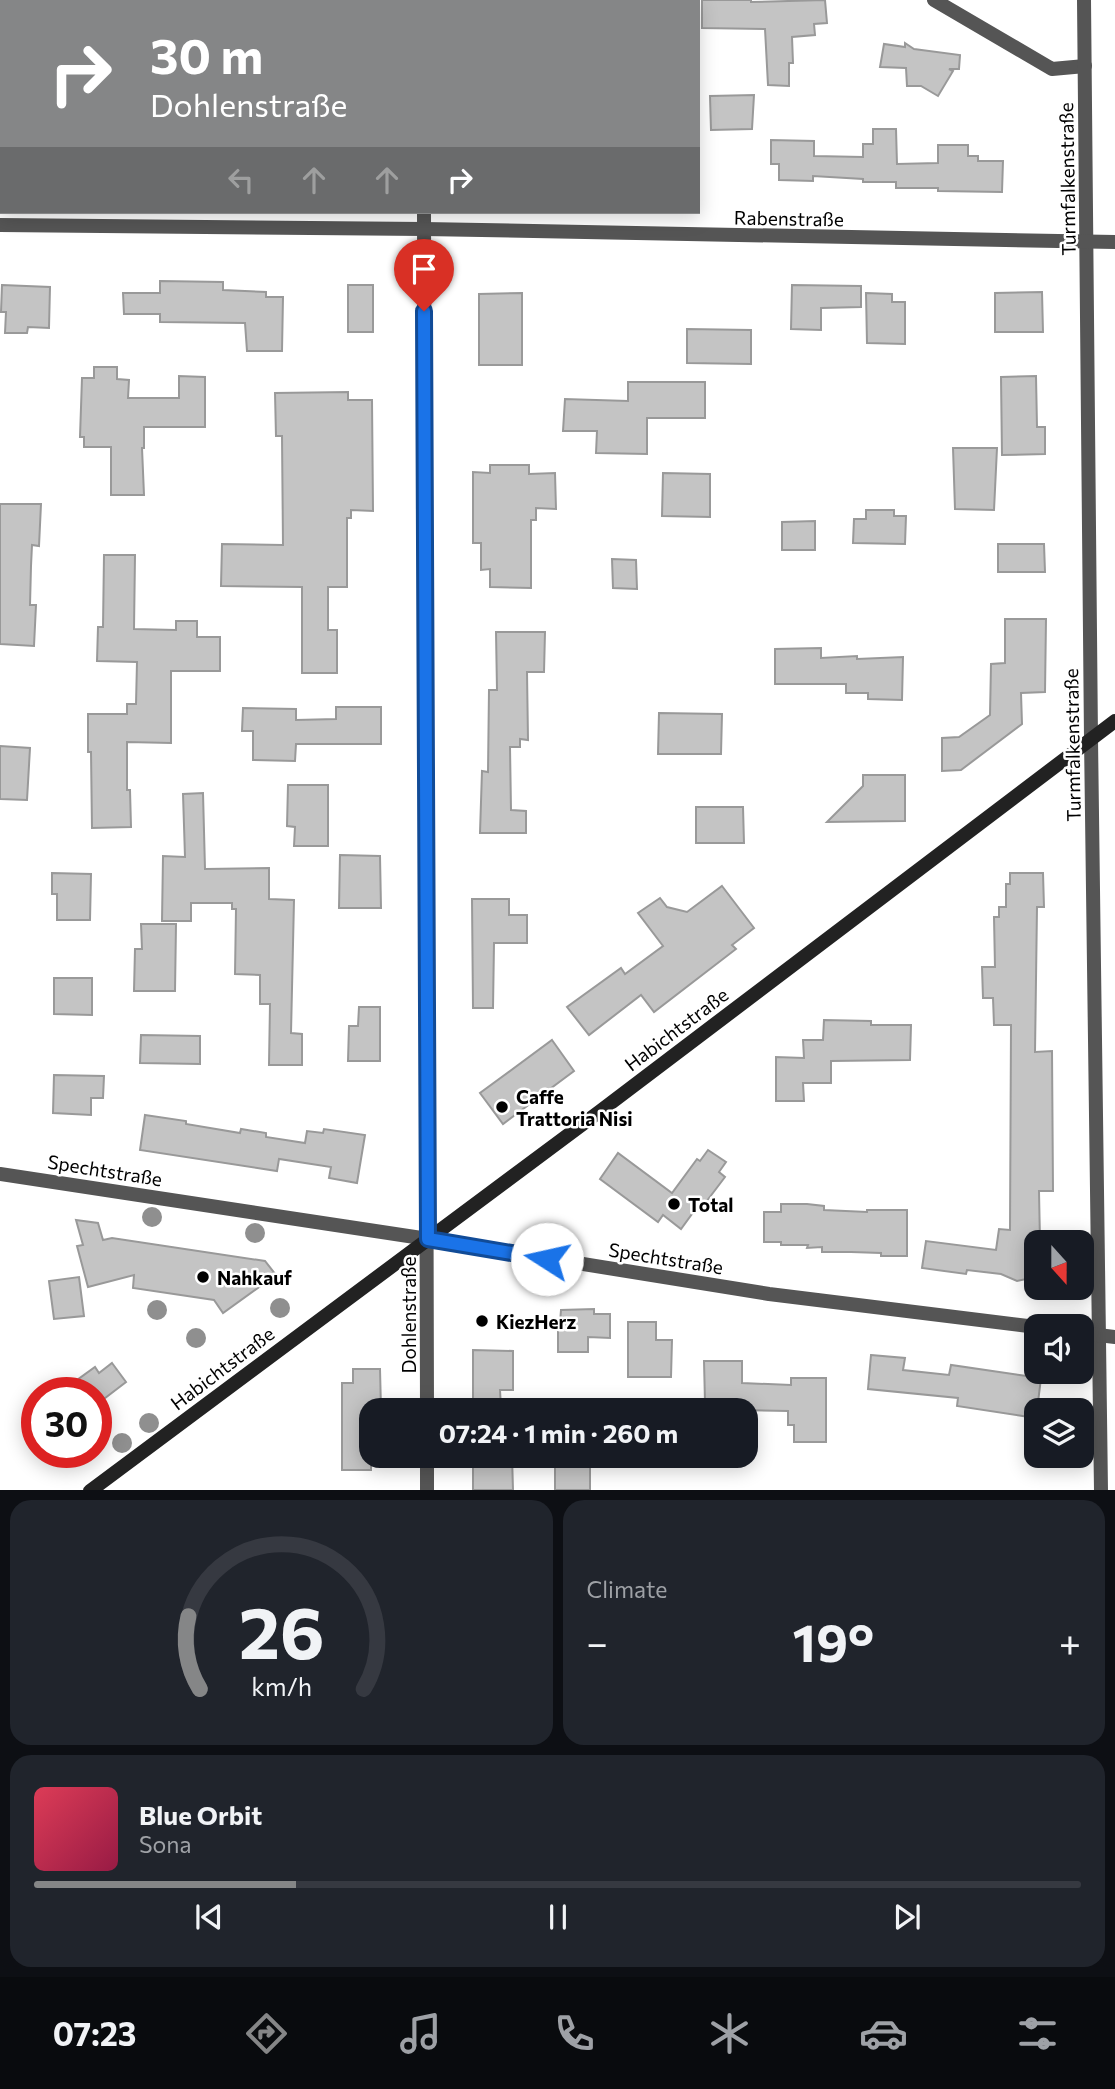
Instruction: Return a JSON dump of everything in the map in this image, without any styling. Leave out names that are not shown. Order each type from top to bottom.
[{"type":"main road","name":"Habichtstraße","points":[[90,1490],[1115,721]]},
{"type":"street","points":[[934,0],[1052,69],[1085,66]]},
{"type":"street","name":"Turmfalkenstraße","points":[[1084,0],[1091,739],[1107,1336],[1101,1490]]},
{"type":"street","name":"Dohlenstraße","points":[[424,214],[427,1398]]},
{"type":"street","name":"Rabenstraße","points":[[0,225],[424,229],[1115,242]]},
{"type":"street","name":"Spechtstraße","points":[[0,1174],[769,1294],[1024,1326]]},
{"type":"street","points":[[427,1468],[427,1490]]},
{"type":"building","points":[[702,0],[825,0],[827,23],[814,24],[815,35],[792,37],[793,63],[789,63],[789,86],[768,85],[765,29],[702,28]]},
{"type":"building","points":[[905,43],[914,49],[960,55],[959,69],[949,69],[953,71],[938,96],[921,86],[907,86],[906,68],[880,67],[884,44],[905,47]]},
{"type":"building","points":[[754,95],[752,129],[711,130],[710,96]]},
{"type":"building","points":[[873,129],[896,129],[897,164],[938,163],[938,145],[968,145],[968,156],[978,156],[978,161],[1003,161],[1002,192],[896,188],[896,182],[863,182],[863,179],[813,176],[813,181],[779,180],[779,164],[771,164],[771,140],[814,141],[814,156],[863,157],[863,144],[873,144]]},
{"type":"building","points":[[160,281],[223,282],[223,290],[266,292],[266,297],[283,297],[282,351],[247,351],[245,323],[160,322],[160,314],[124,314],[123,293],[160,293]]},
{"type":"building","points":[[2,285],[50,287],[49,328],[28,327],[27,333],[5,333],[6,312],[1,312]]},
{"type":"building","points":[[348,285],[373,285],[373,332],[348,332]]},
{"type":"building","points":[[792,285],[861,286],[861,307],[821,308],[821,330],[791,329]]},
{"type":"building","points":[[1042,292],[1043,332],[995,332],[995,293]]},
{"type":"building","points":[[522,293],[522,365],[479,365],[479,294]]},
{"type":"building","points":[[866,293],[892,294],[892,302],[905,302],[905,344],[867,343]]},
{"type":"building","points":[[687,329],[751,330],[751,364],[687,363]]},
{"type":"building","points":[[94,367],[117,367],[117,379],[129,380],[128,398],[179,398],[179,376],[205,377],[205,427],[144,427],[144,495],[111,495],[111,447],[84,447],[84,437],[80,437],[82,378],[94,378]]},
{"type":"building","points":[[1036,376],[1037,427],[1045,427],[1045,454],[1002,455],[1001,377]]},
{"type":"building","points":[[628,382],[705,382],[705,418],[647,418],[647,454],[596,453],[597,431],[563,431],[565,399],[628,401]]},
{"type":"building","points":[[348,392],[348,400],[372,400],[373,511],[351,510],[351,518],[347,518],[347,587],[328,587],[328,630],[337,630],[337,673],[302,673],[302,587],[221,586],[222,544],[283,545],[282,436],[276,436],[275,393]]},
{"type":"building","points":[[953,448],[997,448],[994,510],[955,509]]},
{"type":"building","points":[[490,465],[529,465],[529,474],[555,473],[556,509],[536,508],[536,520],[531,520],[531,588],[490,587],[490,569],[481,570],[481,543],[473,543],[473,472],[490,473]]},
{"type":"building","points":[[663,473],[710,474],[710,517],[662,516]]},
{"type":"building","points":[[0,504],[41,504],[39,546],[32,545],[30,605],[36,605],[34,646],[0,644]]},
{"type":"building","points":[[866,510],[894,510],[894,516],[906,516],[905,544],[853,543],[854,519],[866,519]]},
{"type":"building","points":[[815,521],[815,550],[782,550],[782,522]]},
{"type":"building","points":[[998,544],[1044,544],[1045,572],[998,572]]},
{"type":"building","points":[[104,555],[135,555],[134,629],[176,630],[176,621],[197,621],[197,637],[220,637],[220,671],[171,671],[171,743],[127,742],[127,790],[130,790],[131,827],[92,828],[88,714],[127,714],[127,704],[136,704],[137,662],[97,661],[98,627],[103,627]]},
{"type":"building","points":[[612,559],[636,560],[637,589],[613,588]]},
{"type":"building","points":[[1005,619],[1046,619],[1045,692],[1021,693],[1022,724],[961,770],[942,771],[942,738],[959,737],[990,715],[991,664],[1005,663]]},
{"type":"building","points":[[496,632],[545,632],[544,672],[527,672],[528,740],[520,739],[520,747],[510,747],[511,810],[526,811],[526,833],[480,833],[482,771],[488,772],[489,690],[497,690]]},
{"type":"building","points":[[821,648],[821,658],[903,657],[902,700],[868,699],[868,693],[846,693],[846,684],[775,684],[775,649]]},
{"type":"building","points":[[336,707],[381,707],[381,744],[296,744],[295,761],[253,760],[253,731],[242,731],[243,708],[296,709],[296,720],[336,719]]},
{"type":"building","points":[[659,713],[722,714],[721,754],[658,754]]},
{"type":"building","points":[[0,746],[30,748],[27,800],[0,799]]},
{"type":"building","points":[[863,775],[905,775],[905,821],[827,822],[863,786]]},
{"type":"building","points":[[288,785],[328,785],[328,846],[294,846],[295,827],[287,826]]},
{"type":"building","points":[[203,793],[205,869],[269,868],[269,899],[294,900],[291,1033],[302,1034],[302,1065],[269,1065],[270,1004],[260,1004],[260,975],[235,974],[236,909],[232,909],[232,903],[191,903],[191,921],[162,921],[163,856],[185,857],[183,794]]},
{"type":"building","points":[[696,807],[743,807],[744,843],[696,843]]},
{"type":"building","points":[[340,855],[380,856],[381,908],[339,908]]},
{"type":"building","points":[[52,873],[91,874],[90,920],[57,920],[57,894],[52,894]]},
{"type":"building","points":[[1010,873],[1043,873],[1044,907],[1037,907],[1035,1052],[1052,1051],[1053,1191],[1039,1191],[1040,1230],[1024,1230],[1024,1280],[1017,1281],[1001,1274],[967,1270],[966,1274],[922,1268],[926,1241],[996,1250],[999,1229],[1010,1230],[1011,1025],[994,1025],[993,998],[983,998],[982,967],[995,967],[994,917],[999,917],[999,907],[1006,907],[1006,884],[1010,884]]},
{"type":"building","points":[[722,886],[754,928],[732,945],[736,949],[654,1012],[641,995],[589,1035],[567,1007],[621,968],[625,974],[663,946],[638,913],[660,898],[667,907],[687,912]]},
{"type":"building","points":[[472,899],[509,899],[509,915],[527,915],[527,943],[494,943],[493,1008],[473,1008]]},
{"type":"building","points":[[141,924],[176,924],[175,991],[134,991],[135,949],[142,949]]},
{"type":"building","points":[[54,978],[92,978],[92,1015],[54,1014]]},
{"type":"building","points":[[359,1007],[380,1007],[380,1061],[348,1061],[349,1026],[358,1026]]},
{"type":"building","points":[[824,1020],[871,1021],[871,1025],[911,1025],[910,1060],[831,1061],[831,1083],[803,1083],[804,1101],[776,1101],[776,1057],[804,1058],[803,1040],[823,1040]]},
{"type":"building","points":[[141,1035],[200,1036],[200,1064],[140,1063]]},
{"type":"building","points":[[552,1040],[574,1071],[503,1124],[480,1093]]},
{"type":"building","points":[[54,1075],[104,1076],[103,1098],[91,1098],[91,1115],[53,1113]]},
{"type":"building","points":[[145,1115],[240,1133],[241,1129],[266,1133],[266,1137],[305,1143],[307,1131],[323,1133],[324,1129],[365,1135],[357,1183],[329,1178],[331,1167],[279,1159],[277,1171],[140,1150]]},
{"type":"building","points":[[708,1150],[726,1162],[719,1172],[725,1177],[703,1206],[700,1203],[681,1229],[663,1215],[658,1222],[600,1179],[618,1153],[672,1193],[697,1159],[700,1161]]},
{"type":"building","points":[[781,1204],[824,1206],[824,1210],[907,1210],[907,1256],[822,1252],[822,1247],[807,1248],[808,1245],[764,1242],[764,1212],[781,1212]]},
{"type":"building","name":"Nahkauf","points":[[76,1220],[98,1223],[103,1240],[112,1238],[265,1261],[276,1275],[223,1313],[214,1300],[133,1288],[134,1275],[88,1287],[77,1246],[83,1245]]},
{"type":"building","points":[[79,1277],[84,1316],[54,1319],[49,1281]]},
{"type":"building","points":[[594,1309],[594,1314],[610,1314],[610,1338],[588,1337],[588,1352],[558,1352],[561,1310]]},
{"type":"building","points":[[628,1322],[656,1322],[656,1340],[672,1340],[671,1377],[628,1377]]},
{"type":"building","points":[[473,1350],[513,1351],[513,1390],[500,1390],[500,1398],[473,1398]]},
{"type":"building","points":[[871,1355],[905,1358],[903,1370],[949,1375],[951,1365],[1024,1376],[1024,1384],[1040,1384],[1038,1398],[1024,1398],[1024,1416],[957,1406],[958,1398],[868,1389]]},
{"type":"building","points":[[704,1361],[742,1361],[742,1383],[791,1385],[791,1378],[826,1378],[826,1442],[794,1442],[794,1425],[788,1425],[788,1411],[758,1410],[758,1398],[705,1398]]},
{"type":"building","points":[[112,1363],[126,1382],[112,1393],[112,1377],[81,1377],[95,1367],[99,1373]]},
{"type":"building","points":[[353,1369],[380,1369],[381,1398],[359,1398],[359,1468],[371,1470],[342,1470],[342,1383],[353,1383]]},
{"type":"building","points":[[473,1468],[512,1468],[513,1490],[473,1490]]},
{"type":"building","points":[[555,1468],[590,1468],[590,1490],[555,1490]]},
{"type":"place","name":"Caffe Trattoria Nisi","points":[[502,1107]]},
{"type":"place","name":"Total","points":[[674,1204]]},
{"type":"place","name":"Nahkauf","points":[[203,1277]]},
{"type":"place","name":"KiezHerz","points":[[482,1321]]},
{"type":"route","points":[[424,311],[428,1239],[547,1259]]}]
